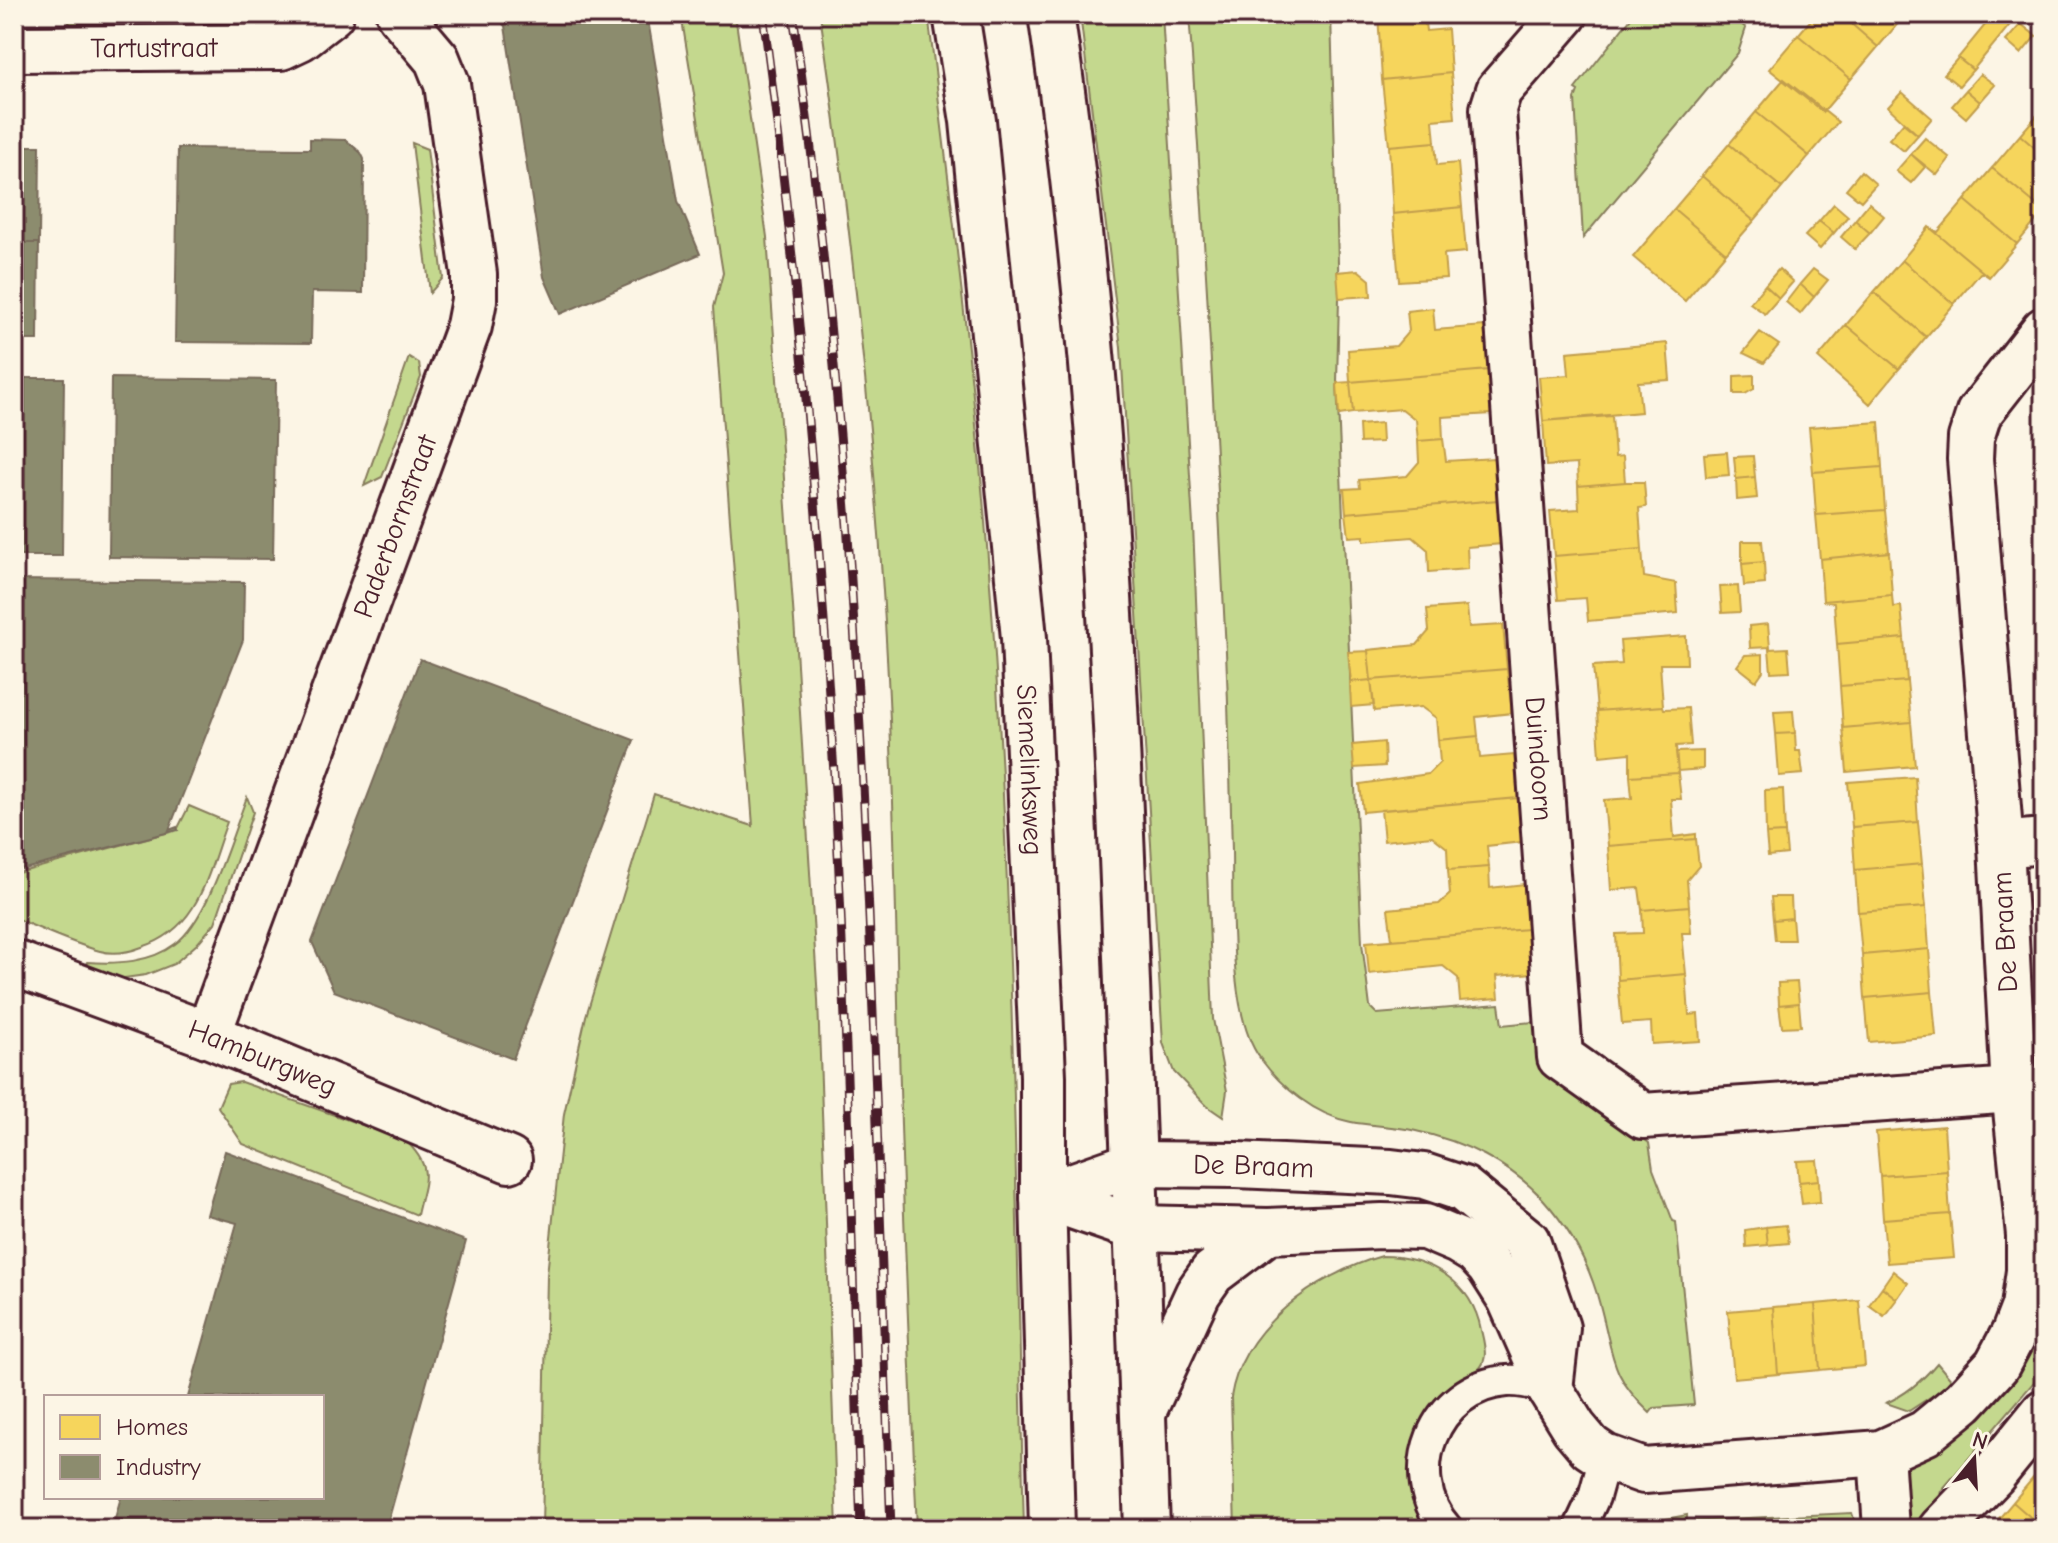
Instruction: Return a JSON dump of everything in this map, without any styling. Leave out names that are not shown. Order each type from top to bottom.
[{"type":"street","name":"Tartustraat","points":[[14,49],[281,47],[300,38],[331,14]]},
{"type":"street","name":"Paderbornstraat","points":[[208,1035],[469,326],[474,300],[474,274],[447,84],[437,59],[399,14]]},
{"type":"street","name":"Siemelinksweg","points":[[956,14],[976,152],[1024,638],[1039,958],[1052,1529]]},
{"type":"street","points":[[1051,14],[1068,125],[1087,296],[1114,652],[1147,1529]]},
{"type":"street","name":"Duindoorn","points":[[1565,14],[1499,90],[1493,109],[1560,1057],[1643,1116],[2014,1090]]},
{"type":"street","name":"De Braam","points":[[1043,1196],[1136,1228],[1268,1231],[1425,1227],[1458,1241],[1476,1252],[1489,1266],[1510,1299],[1550,1389],[1574,1428],[1590,1447],[1605,1457],[1644,1471],[1881,1453],[1925,1433],[1964,1401],[1997,1365],[2014,1333],[2034,1307],[2014,1090],[2001,845],[1970,459],[1971,438],[1979,413],[2044,330]]},
{"type":"street","points":[[2001,845],[2044,841]]},
{"type":"street","name":"Hamburgweg","points":[[14,963],[208,1035],[509,1160]]},
{"type":"street","name":"De Braam","points":[[1043,1196],[1134,1164],[1391,1172],[1424,1176],[1463,1189],[1527,1241],[1557,1328],[1550,1389]]},
{"type":"street","points":[[1144,1410],[1198,1293],[1212,1273],[1268,1231]]},
{"type":"street","points":[[1941,1529],[1993,1475],[2044,1412]]},
{"type":"street","points":[[1881,1453],[1886,1529]]},
{"type":"lane","points":[[1447,1529],[1432,1508],[1425,1487],[1425,1455],[1436,1424],[1458,1400],[1486,1385],[1507,1381],[1529,1382],[1550,1389]]},
{"type":"lane","points":[[1579,1529],[1597,1489],[1605,1457]]},
{"type":"green space","points":[[63,14],[224,14],[198,29],[74,29]]},
{"type":"green space","points":[[681,14],[735,14],[767,237],[818,1000],[837,1529],[542,1529],[547,1275],[564,1114],[586,1016],[654,794],[753,826],[714,307],[723,273]]},
{"type":"green space","points":[[820,14],[928,14],[979,452],[999,714],[1013,1064],[1024,1529],[917,1529],[903,1176],[893,791],[883,591],[857,302]]},
{"type":"green space","points":[[1080,14],[1162,14],[1193,525],[1213,1019],[1227,1091],[1223,1117],[1207,1106],[1174,1072],[1163,1043],[1121,348]]},
{"type":"green space","points":[[1189,14],[1331,14],[1339,298],[1337,383],[1362,943],[1370,1007],[1377,1014],[1499,1004],[1502,1025],[1544,1021],[1548,1065],[1649,1143],[1653,1169],[1676,1222],[1694,1405],[1654,1408],[1650,1413],[1627,1387],[1615,1364],[1596,1290],[1585,1262],[1562,1223],[1530,1186],[1500,1164],[1468,1147],[1434,1135],[1351,1122],[1325,1113],[1300,1098],[1278,1079],[1260,1058],[1250,1039],[1242,1015],[1234,959],[1226,659]]},
{"type":"green space","points":[[1634,14],[1729,14],[1746,28],[1738,53],[1583,238],[1575,99],[1578,91],[1575,89]]},
{"type":"green space","points":[[412,143],[427,149],[443,278],[430,293]]},
{"type":"green space","points":[[409,357],[419,363],[421,377],[382,477],[364,486]]},
{"type":"green space","points":[[247,797],[253,812],[215,923],[197,944],[174,964],[146,975],[110,980],[82,971],[87,962],[121,962],[155,955],[175,944],[187,932],[209,897]]},
{"type":"green space","points":[[189,806],[227,822],[199,896],[177,927],[162,939],[132,950],[105,952],[14,918],[14,874],[177,830]]},
{"type":"green space","points":[[241,1082],[405,1140],[424,1167],[417,1215],[243,1144],[218,1107],[228,1084]]},
{"type":"green space","points":[[1382,1256],[1399,1257],[1432,1267],[1458,1285],[1476,1313],[1484,1345],[1485,1357],[1480,1368],[1439,1396],[1426,1412],[1411,1450],[1411,1491],[1427,1529],[1235,1529],[1231,1397],[1238,1372],[1250,1348],[1266,1326],[1309,1290],[1357,1264]]},
{"type":"green space","points":[[2044,1335],[2044,1370],[1941,1491],[1933,1516],[1912,1520],[1901,1511],[1900,1483],[1910,1462],[1958,1433],[1985,1411],[2006,1388],[2032,1347]]},
{"type":"green space","points":[[1937,1363],[1953,1382],[1909,1411],[1886,1403],[1914,1386]]},
{"type":"green space","points":[[1852,1513],[1857,1529],[1629,1529],[1634,1525],[1687,1515],[1687,1521]]},
{"type":"building: Homes","points":[[1378,14],[1424,14],[1426,31],[1448,29],[1451,73],[1382,80]]},
{"type":"building: Homes","points":[[1816,14],[1840,14],[1878,47],[1851,79],[1798,35]]},
{"type":"building: Homes","points":[[1840,14],[1906,14],[1878,47]]},
{"type":"building: Homes","points":[[1994,14],[2004,14],[2013,21],[1973,70],[1958,58]]},
{"type":"building: Homes","points":[[2021,24],[2036,36],[2021,54],[2006,41]]},
{"type":"building: Homes","points":[[1798,35],[1851,79],[1823,112],[1769,69]]},
{"type":"building: Homes","points":[[1958,58],[1973,70],[1959,86],[1944,74]]},
{"type":"building: Homes","points":[[1451,73],[1455,118],[1433,120],[1435,142],[1389,146],[1382,80]]},
{"type":"building: Homes","points":[[1980,74],[1995,85],[1980,102],[1966,90]]},
{"type":"building: Homes","points":[[1784,79],[1838,122],[1809,156],[1756,112]]},
{"type":"building: Homes","points":[[1966,90],[1980,102],[1966,118],[1952,106]]},
{"type":"building: Homes","points":[[1902,92],[1932,118],[1918,135],[1888,107]]},
{"type":"building: Homes","points":[[2044,107],[2044,156],[2020,135]]},
{"type":"building: Homes","points":[[1756,112],[1809,156],[1782,188],[1729,144]]},
{"type":"building: Homes","points":[[1903,123],[1918,135],[1904,151],[1889,139]]},
{"type":"building: Homes","points":[[2020,135],[2044,156],[2044,211],[1992,168]]},
{"type":"building: Homes","points":[[1925,138],[1950,158],[1937,175],[1911,154]]},
{"type":"building: Homes","points":[[1435,142],[1437,165],[1458,163],[1462,207],[1393,214],[1389,146]]},
{"type":"building: Homes","points":[[1729,144],[1782,188],[1754,221],[1702,176]]},
{"type":"building: Homes","points":[[1911,154],[1925,167],[1911,183],[1896,171]]},
{"type":"building: Homes","points":[[1992,168],[2044,211],[2017,244],[1965,200]]},
{"type":"building: Homes","points":[[1861,171],[1876,184],[1861,201],[1846,189]]},
{"type":"building: Homes","points":[[1702,176],[1754,221],[1726,253],[1674,209]]},
{"type":"building: Homes","points":[[1965,200],[2017,244],[1989,277],[1929,227],[1938,232]]},
{"type":"building: Homes","points":[[1869,203],[1884,216],[1870,233],[1855,220]]},
{"type":"building: Homes","points":[[1834,204],[1848,216],[1834,233],[1819,221]]},
{"type":"building: Homes","points":[[1462,207],[1466,252],[1444,254],[1446,278],[1399,281],[1393,214]]},
{"type":"building: Homes","points":[[1674,209],[1726,253],[1685,301],[1633,257]]},
{"type":"building: Homes","points":[[1855,220],[1870,233],[1855,249],[1841,237]]},
{"type":"building: Homes","points":[[1819,221],[1834,233],[1820,249],[1805,236]]},
{"type":"building: Homes","points":[[1929,227],[1989,277],[1981,272],[1954,304],[1902,260]]},
{"type":"building: Homes","points":[[1902,260],[1954,304],[1926,337],[1874,292]]},
{"type":"building: Homes","points":[[1779,269],[1793,282],[1779,298],[1765,285]]},
{"type":"building: Homes","points":[[1813,269],[1828,280],[1814,297],[1800,284]]},
{"type":"building: Homes","points":[[1358,270],[1370,280],[1371,296],[1339,298],[1337,272]]},
{"type":"building: Homes","points":[[1800,284],[1814,297],[1800,314],[1786,302]]},
{"type":"building: Homes","points":[[1765,285],[1779,298],[1765,314],[1750,303]]},
{"type":"building: Homes","points":[[1874,292],[1926,337],[1899,369],[1846,325]]},
{"type":"building: Homes","points":[[1433,308],[1435,330],[1484,326],[1488,370],[1350,382],[1348,350],[1396,346],[1409,331],[1407,311]]},
{"type":"building: Homes","points":[[1846,325],[1899,369],[1870,404],[1818,358]]},
{"type":"building: Homes","points":[[1760,332],[1779,345],[1764,363],[1743,353]]},
{"type":"building: Homes","points":[[1667,343],[1670,380],[1638,382],[1641,412],[1543,421],[1539,377],[1569,375],[1567,352]]},
{"type":"building: Homes","points":[[1488,370],[1492,414],[1442,417],[1443,439],[1418,441],[1416,420],[1402,409],[1353,413],[1350,382]]},
{"type":"building: Homes","points":[[1754,375],[1754,389],[1745,394],[1734,394],[1734,376]]},
{"type":"building: Homes","points":[[1350,382],[1353,413],[1339,415],[1337,383]]},
{"type":"building: Homes","points":[[1612,416],[1615,457],[1623,456],[1625,482],[1578,486],[1577,464],[1546,466],[1543,421]]},
{"type":"building: Homes","points":[[1879,422],[1882,467],[1813,472],[1809,427]]},
{"type":"building: Homes","points":[[1381,423],[1382,442],[1360,443],[1359,425]]},
{"type":"building: Homes","points":[[1443,439],[1446,461],[1494,458],[1498,500],[1346,513],[1344,489],[1360,488],[1359,480],[1407,476],[1419,462],[1418,441]]},
{"type":"building: Homes","points":[[1727,452],[1729,475],[1706,477],[1704,454]]},
{"type":"building: Homes","points":[[1753,456],[1755,477],[1736,479],[1734,457]]},
{"type":"building: Homes","points":[[1882,467],[1885,510],[1816,515],[1813,472]]},
{"type":"building: Homes","points":[[1755,477],[1757,498],[1737,500],[1736,479]]},
{"type":"building: Homes","points":[[1644,482],[1646,507],[1639,508],[1642,549],[1554,556],[1550,511],[1579,509],[1578,486]]},
{"type":"building: Homes","points":[[1498,500],[1502,544],[1467,547],[1468,569],[1429,572],[1428,550],[1413,537],[1364,541],[1364,536],[1349,537],[1346,513]]},
{"type":"building: Homes","points":[[1885,510],[1889,552],[1820,559],[1816,515]]},
{"type":"building: Homes","points":[[1742,541],[1762,541],[1764,562],[1742,564]]},
{"type":"building: Homes","points":[[1642,549],[1644,577],[1676,583],[1678,613],[1588,621],[1586,598],[1558,600],[1554,556]]},
{"type":"building: Homes","points":[[1889,552],[1892,595],[1823,601],[1820,559]]},
{"type":"building: Homes","points":[[1764,562],[1765,584],[1744,586],[1742,564]]},
{"type":"building: Homes","points":[[1738,586],[1740,612],[1722,613],[1720,587]]},
{"type":"building: Homes","points":[[1892,595],[1893,607],[1901,606],[1904,638],[1837,644],[1834,603],[1823,601]]},
{"type":"building: Homes","points":[[1467,606],[1469,627],[1503,625],[1507,669],[1371,680],[1368,650],[1417,645],[1429,631],[1427,609]]},
{"type":"building: Homes","points":[[1768,624],[1770,647],[1750,648],[1749,626]]},
{"type":"building: Homes","points":[[1686,636],[1687,664],[1660,664],[1663,706],[1597,711],[1593,666],[1622,664],[1620,641]]},
{"type":"building: Homes","points":[[1904,638],[1907,681],[1840,686],[1837,644]]},
{"type":"building: Homes","points":[[1788,648],[1790,671],[1771,672],[1769,649]]},
{"type":"building: Homes","points":[[1368,651],[1371,680],[1351,682],[1348,652]]},
{"type":"building: Homes","points":[[1763,654],[1763,671],[1756,681],[1737,666],[1745,655]]},
{"type":"building: Homes","points":[[1507,669],[1512,713],[1476,717],[1478,736],[1438,740],[1436,718],[1421,707],[1374,711],[1371,680]]},
{"type":"building: Homes","points":[[1371,680],[1374,705],[1351,707],[1350,682]]},
{"type":"building: Homes","points":[[1907,681],[1911,722],[1843,728],[1840,686]]},
{"type":"building: Homes","points":[[1663,706],[1664,709],[1688,708],[1691,745],[1676,746],[1678,773],[1630,776],[1630,753],[1600,756],[1597,711]]},
{"type":"building: Homes","points":[[1793,711],[1795,733],[1776,734],[1774,712]]},
{"type":"building: Homes","points":[[1911,722],[1915,766],[1847,772],[1843,728]]},
{"type":"building: Homes","points":[[1795,733],[1796,751],[1800,751],[1803,774],[1779,776],[1776,734]]},
{"type":"building: Homes","points":[[1478,736],[1480,758],[1514,755],[1518,798],[1363,812],[1360,784],[1428,774],[1440,762],[1438,740]]},
{"type":"building: Homes","points":[[1384,742],[1385,766],[1354,768],[1352,745]]},
{"type":"building: Homes","points":[[1703,751],[1703,769],[1678,771],[1676,752]]},
{"type":"building: Homes","points":[[1678,773],[1681,799],[1671,799],[1674,837],[1696,834],[1696,839],[1608,846],[1604,800],[1632,798],[1630,776]]},
{"type":"building: Homes","points":[[1915,777],[1918,822],[1852,827],[1848,782]]},
{"type":"building: Homes","points":[[1783,789],[1785,833],[1766,834],[1765,790]]},
{"type":"building: Homes","points":[[1518,798],[1522,842],[1487,846],[1489,867],[1448,870],[1447,848],[1432,836],[1384,841],[1381,810]]},
{"type":"building: Homes","points":[[1918,822],[1922,864],[1855,870],[1852,827]]},
{"type":"building: Homes","points":[[1785,833],[1787,854],[1768,856],[1766,834]]},
{"type":"building: Homes","points":[[1696,839],[1699,866],[1687,880],[1689,906],[1642,910],[1639,888],[1611,890],[1608,846]]},
{"type":"building: Homes","points":[[1922,864],[1926,907],[1858,912],[1855,870]]},
{"type":"building: Homes","points":[[1489,867],[1490,888],[1524,884],[1528,929],[1392,940],[1388,909],[1439,904],[1450,894],[1448,870]]},
{"type":"building: Homes","points":[[1771,897],[1791,897],[1792,918],[1773,920]]},
{"type":"building: Homes","points":[[1689,906],[1691,933],[1682,933],[1686,974],[1618,980],[1616,934],[1643,933],[1642,910]]},
{"type":"building: Homes","points":[[1926,907],[1929,949],[1862,955],[1858,912]]},
{"type":"building: Homes","points":[[1792,918],[1794,940],[1775,940],[1773,920]]},
{"type":"building: Homes","points":[[1528,929],[1533,973],[1497,976],[1499,998],[1460,1001],[1458,978],[1443,966],[1369,974],[1366,942]]},
{"type":"building: Homes","points":[[1929,949],[1932,992],[1865,998],[1862,955]]},
{"type":"building: Homes","points":[[1686,974],[1689,1015],[1698,1014],[1700,1041],[1652,1044],[1651,1022],[1622,1024],[1618,980]]},
{"type":"building: Homes","points":[[1797,982],[1799,1003],[1779,1005],[1778,983]]},
{"type":"building: Homes","points":[[1932,992],[1936,1036],[1869,1042],[1865,998]]},
{"type":"building: Homes","points":[[1799,1003],[1801,1026],[1782,1027],[1779,1005]]},
{"type":"building: Homes","points":[[1944,1126],[1947,1171],[1880,1176],[1876,1132]]},
{"type":"building: Homes","points":[[1817,1160],[1819,1180],[1799,1182],[1797,1161]]},
{"type":"building: Homes","points":[[1947,1171],[1950,1214],[1883,1219],[1880,1176]]},
{"type":"building: Homes","points":[[1819,1180],[1820,1202],[1802,1204],[1799,1182]]},
{"type":"building: Homes","points":[[1950,1214],[1954,1258],[1887,1263],[1883,1219]]},
{"type":"building: Homes","points":[[1786,1225],[1789,1243],[1768,1245],[1766,1227]]},
{"type":"building: Homes","points":[[1766,1227],[1768,1245],[1746,1247],[1745,1230]]},
{"type":"building: Homes","points":[[1893,1271],[1908,1283],[1897,1299],[1882,1287]]},
{"type":"building: Homes","points":[[1882,1287],[1897,1299],[1884,1316],[1869,1305]]},
{"type":"building: Homes","points":[[1859,1300],[1865,1366],[1820,1370],[1815,1304]]},
{"type":"building: Homes","points":[[1815,1304],[1820,1370],[1778,1374],[1773,1307]]},
{"type":"building: Homes","points":[[1773,1307],[1778,1374],[1734,1378],[1728,1311]]},
{"type":"building: Homes","points":[[2039,1471],[2044,1475],[2044,1529],[2013,1502]]},
{"type":"building: Homes","points":[[2013,1502],[2044,1529],[1990,1529]]},
{"type":"building: Industry","points":[[495,14],[647,14],[678,201],[700,254],[560,314],[544,277],[505,26]]},
{"type":"building: Industry","points":[[310,139],[346,140],[364,159],[363,293],[312,292],[311,343],[175,342],[178,148],[310,149]]},
{"type":"building: Industry","points":[[14,146],[40,146],[39,243],[14,243]]},
{"type":"building: Industry","points":[[14,243],[39,243],[38,340],[14,340]]},
{"type":"building: Industry","points":[[14,378],[64,378],[62,556],[14,556]]},
{"type":"building: Industry","points":[[111,378],[276,380],[273,559],[109,557]]},
{"type":"building: Industry","points":[[14,580],[244,582],[243,640],[169,830],[177,827],[178,830],[14,869]]},
{"type":"building: Industry","points":[[420,659],[634,740],[513,1059],[334,991],[312,942]]},
{"type":"building: Industry","points":[[225,1151],[466,1241],[386,1529],[112,1529],[120,1499],[324,1499],[324,1395],[189,1395],[237,1223],[207,1215]]},
{"type":"railway","points":[[763,14],[796,298],[828,679],[843,962],[861,1529]]},
{"type":"railway","points":[[793,14],[817,202],[851,581],[871,960],[891,1529]]}]
